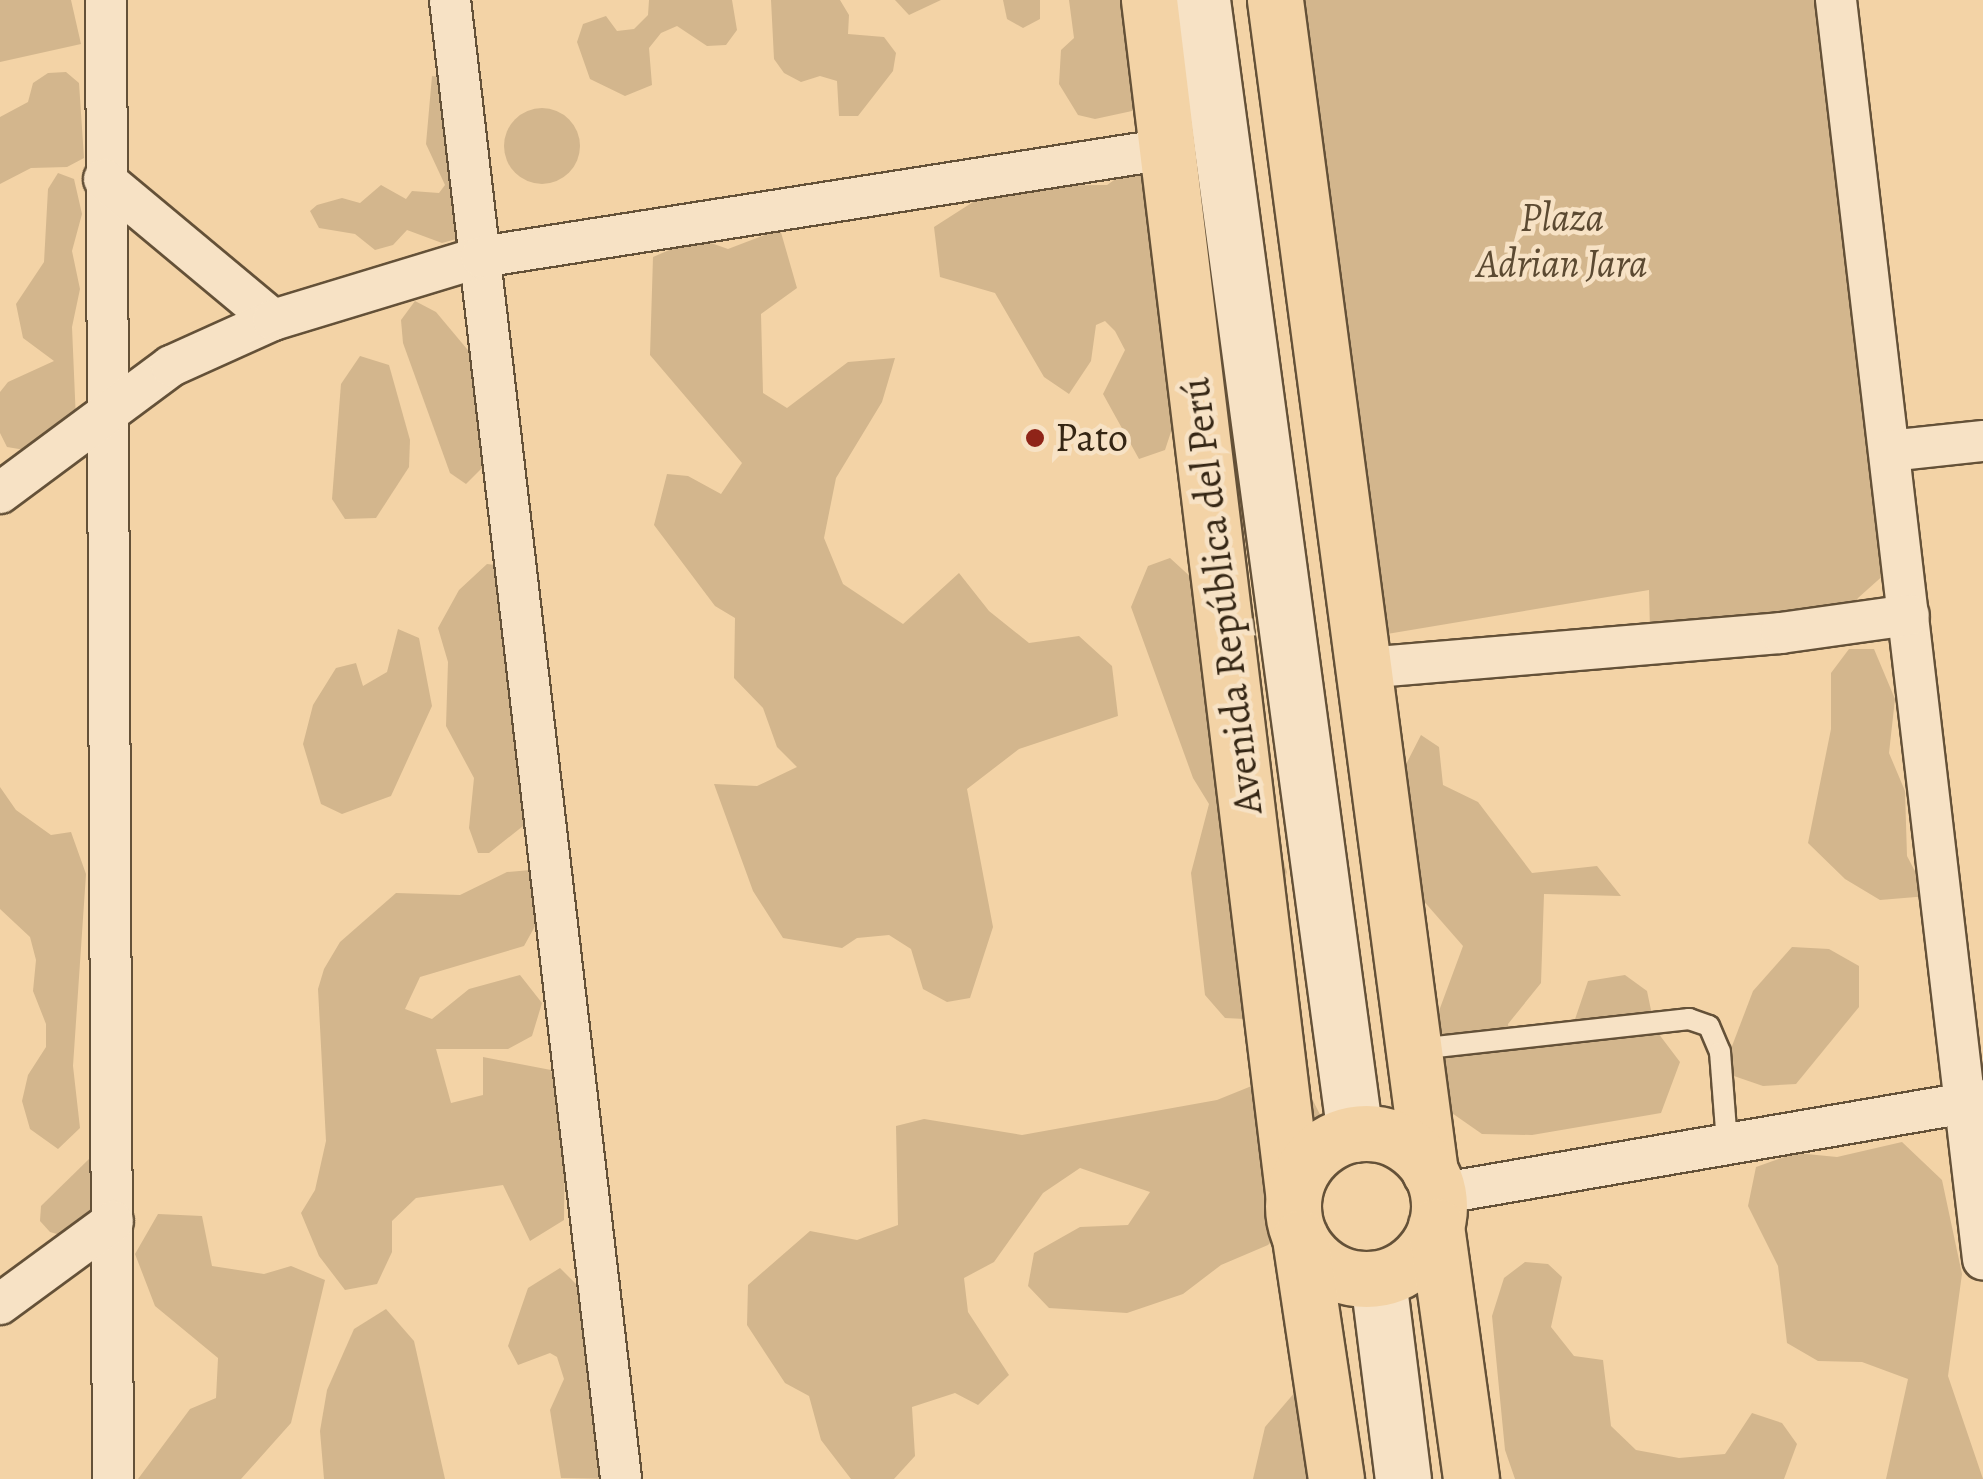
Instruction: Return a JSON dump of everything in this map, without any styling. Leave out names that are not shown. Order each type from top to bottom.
[{"type":"highway","name":"Avenida República del Perú","points":[[1149,0],[1296,1215],[1336,1479]]},
{"type":"highway","points":[[1275,0],[1471,1479]]},
{"type":"highway","points":[[1356,1134],[1399,1141],[1435,1197],[1408,1266],[1378,1278],[1335,1273],[1296,1215],[1315,1153],[1356,1134]]},
{"type":"street","points":[[106,0],[113,1479]]},
{"type":"street","points":[[450,0],[621,1479]]},
{"type":"street","points":[[1202,0],[1356,1134]]},
{"type":"street","points":[[1836,0],[1909,615],[1975,1101],[1983,1259]]},
{"type":"street","points":[[0,493],[108,408],[171,366],[273,320],[481,257],[1168,149]]},
{"type":"street","points":[[104,180],[273,320]]},
{"type":"street","points":[[1890,451],[1983,441]]},
{"type":"street","points":[[1366,668],[1781,634],[1909,615]]},
{"type":"street","points":[[1435,1197],[1727,1142],[1975,1101]]},
{"type":"street","points":[[0,1304],[113,1221]]},
{"type":"street","points":[[1378,1278],[1403,1479]]},
{"type":"lane","points":[[1415,1049],[1690,1019],[1710,1026],[1720,1052],[1727,1142]]},
{"type":"green space","points":[[0,0],[71,0],[81,44],[0,62]]},
{"type":"green space","points":[[649,0],[732,0],[737,30],[726,45],[707,46],[677,26],[661,33],[649,48],[652,85],[625,96],[590,79],[577,42],[583,24],[606,16],[617,31],[634,29],[648,15]]},
{"type":"green space","points":[[771,0],[840,0],[849,15],[848,34],[884,37],[896,53],[893,71],[858,116],[839,116],[837,81],[820,76],[801,82],[784,73],[774,59]]},
{"type":"green space","points":[[895,0],[941,0],[909,15]]},
{"type":"green space","points":[[1003,0],[1040,0],[1040,19],[1023,28],[1007,19]]},
{"type":"green space","points":[[1069,0],[1139,0],[1141,95],[1132,111],[1095,119],[1078,115],[1059,84],[1061,50],[1074,38]]},
{"type":"green space","name":"Plaza Adrian Jara","points":[[1288,0],[1827,0],[1896,564],[1858,598],[1847,617],[1650,631],[1649,590],[1375,636]]},
{"type":"green space","points":[[66,72],[79,83],[84,158],[67,167],[31,168],[0,184],[0,117],[28,102],[33,83],[48,73]]},
{"type":"green space","points":[[432,76],[440,77],[460,238],[442,243],[407,230],[393,245],[375,250],[355,234],[319,228],[310,211],[317,205],[342,198],[360,203],[381,185],[406,199],[412,191],[439,193],[445,185],[426,144]]},
{"type":"green space","points":[[542,108],[569,119],[580,146],[569,173],[542,184],[515,173],[504,146],[515,119]]},
{"type":"green space","points":[[1158,150],[1197,183],[1208,251],[1199,347],[1165,450],[1139,459],[1103,394],[1125,350],[1115,331],[1105,321],[1096,325],[1091,361],[1069,394],[1044,377],[995,293],[940,277],[934,227],[998,186],[1107,185]]},
{"type":"green space","points":[[58,173],[74,179],[82,214],[72,251],[80,289],[72,327],[76,421],[25,450],[7,447],[0,433],[0,392],[8,382],[54,361],[23,338],[16,304],[44,262],[48,189]]},
{"type":"green space","points":[[780,229],[797,288],[761,314],[763,393],[787,408],[848,362],[895,358],[882,402],[836,478],[824,538],[843,584],[903,624],[959,573],[989,611],[1029,643],[1079,636],[1112,666],[1118,716],[1019,749],[967,789],[993,927],[970,998],[947,1002],[923,989],[911,949],[889,935],[857,938],[842,948],[783,938],[753,891],[714,784],[757,786],[797,767],[777,747],[763,708],[734,678],[735,618],[715,606],[654,525],[667,474],[688,476],[721,494],[742,463],[650,355],[653,257],[697,238],[728,249]]},
{"type":"green space","points":[[415,301],[436,312],[477,361],[496,454],[466,484],[450,473],[403,343],[401,320]]},
{"type":"green space","points":[[360,356],[389,365],[410,440],[409,467],[376,518],[345,519],[332,499],[341,384]]},
{"type":"green space","points":[[1170,558],[1194,580],[1287,872],[1245,1019],[1225,1018],[1205,995],[1191,873],[1209,804],[1193,778],[1131,607],[1148,566]]},
{"type":"green space","points":[[487,564],[505,566],[533,818],[489,853],[478,853],[469,828],[474,778],[446,726],[448,662],[438,628],[459,590]]},
{"type":"green space","points":[[398,629],[419,638],[432,706],[391,796],[342,814],[321,804],[303,744],[313,705],[336,668],[356,663],[363,686],[387,672]]},
{"type":"green space","points":[[1849,649],[1874,649],[1895,699],[1889,753],[1905,791],[1907,856],[1928,896],[1880,900],[1845,879],[1808,843],[1831,729],[1831,673]]},
{"type":"green space","points":[[1421,735],[1439,747],[1443,785],[1478,802],[1532,873],[1597,866],[1621,896],[1544,894],[1541,983],[1508,1024],[1510,1040],[1552,1045],[1570,1034],[1588,981],[1625,975],[1647,991],[1655,1029],[1680,1062],[1661,1113],[1532,1135],[1482,1134],[1449,1111],[1436,1019],[1463,946],[1421,898],[1401,774]]},
{"type":"green space","points":[[0,787],[16,810],[51,835],[71,832],[86,874],[73,1066],[80,1128],[58,1149],[30,1129],[22,1101],[28,1075],[46,1047],[46,1024],[33,991],[36,960],[30,937],[0,909]]},
{"type":"green space","points":[[531,870],[539,919],[524,946],[420,977],[405,1009],[432,1019],[469,989],[520,975],[542,1003],[532,1036],[508,1049],[436,1049],[451,1103],[483,1095],[483,1057],[551,1070],[565,1123],[564,1220],[530,1241],[503,1185],[416,1198],[392,1221],[392,1252],[377,1284],[345,1290],[319,1256],[301,1213],[315,1190],[326,1141],[318,989],[324,969],[340,942],[396,893],[460,895],[507,872]]},
{"type":"green space","points":[[1792,947],[1829,949],[1859,966],[1859,1007],[1796,1084],[1763,1086],[1731,1075],[1729,1054],[1753,991]]},
{"type":"green space","points":[[1264,1081],[1307,1089],[1330,1134],[1310,1201],[1268,1245],[1221,1265],[1183,1294],[1127,1313],[1049,1308],[1028,1286],[1034,1253],[1080,1227],[1128,1225],[1150,1192],[1080,1168],[1043,1193],[994,1262],[964,1278],[968,1312],[1009,1375],[978,1405],[955,1393],[912,1407],[915,1456],[894,1479],[851,1479],[821,1440],[809,1396],[785,1383],[747,1325],[748,1285],[810,1231],[857,1240],[898,1225],[896,1126],[924,1119],[1022,1135],[1217,1100]]},
{"type":"green space","points":[[1902,1142],[1942,1180],[1962,1274],[1948,1376],[1983,1479],[1886,1479],[1908,1379],[1862,1362],[1818,1361],[1787,1343],[1778,1266],[1748,1206],[1756,1167],[1796,1153],[1837,1157]]},
{"type":"green space","points":[[89,1159],[111,1166],[91,1218],[74,1239],[50,1232],[40,1221],[41,1206]]},
{"type":"green space","points":[[158,1214],[202,1216],[212,1266],[264,1274],[291,1266],[325,1280],[291,1423],[241,1479],[138,1479],[190,1409],[216,1398],[218,1358],[155,1306],[135,1254]]},
{"type":"green space","points":[[1525,1262],[1548,1264],[1562,1277],[1551,1327],[1574,1356],[1603,1360],[1611,1426],[1636,1450],[1679,1458],[1725,1454],[1752,1413],[1782,1423],[1797,1444],[1784,1479],[1515,1479],[1505,1450],[1492,1316],[1504,1278]]},
{"type":"green space","points":[[560,1268],[587,1295],[616,1479],[561,1478],[550,1410],[564,1379],[557,1357],[550,1353],[518,1365],[508,1346],[528,1288]]},
{"type":"green space","points":[[386,1309],[414,1341],[445,1479],[324,1479],[320,1431],[327,1390],[354,1329]]},
{"type":"green space","points":[[1296,1391],[1342,1479],[1253,1479],[1265,1427]]},
{"type":"place","name":"Pato","points":[[1035,438]]}]
